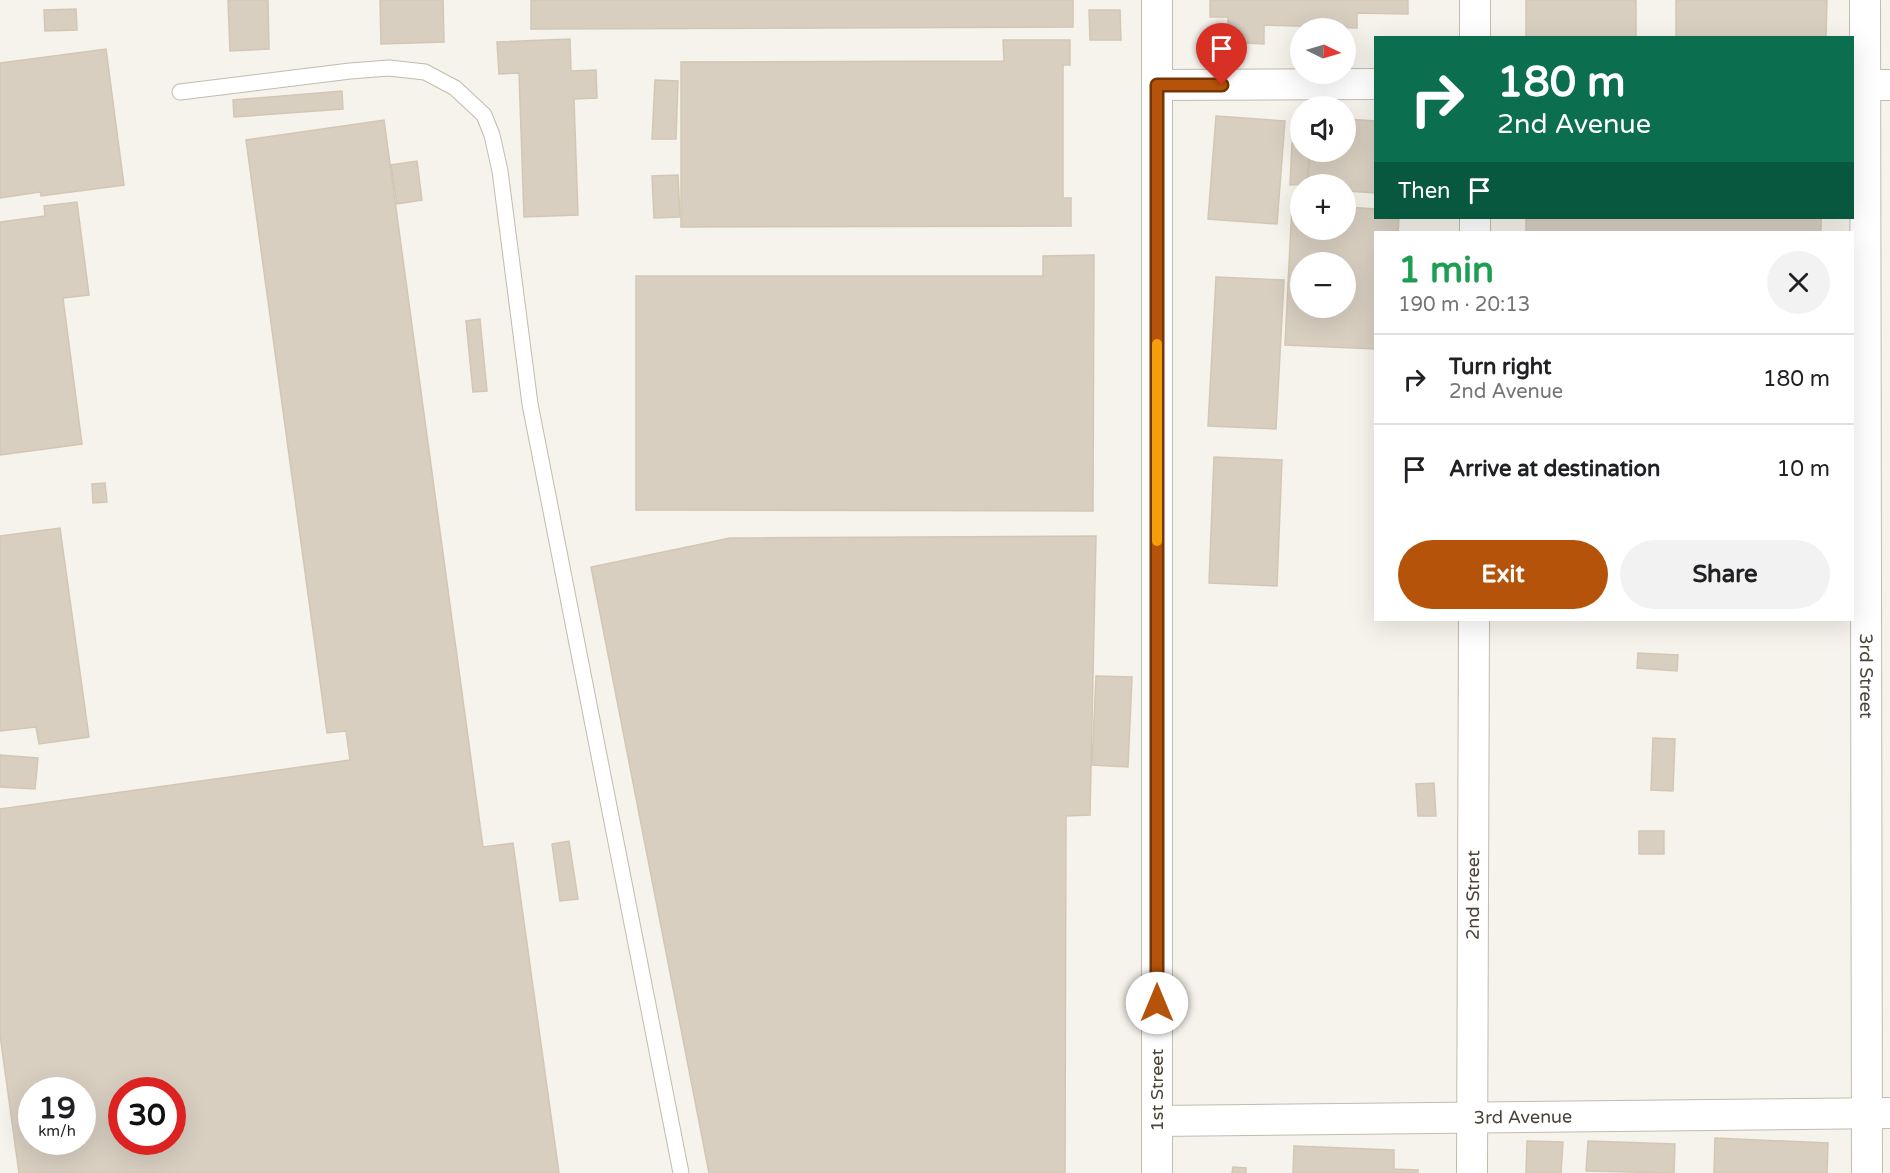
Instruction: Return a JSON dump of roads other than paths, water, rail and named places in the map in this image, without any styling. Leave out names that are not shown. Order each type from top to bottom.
[{"type":"street","name":"1st Street","points":[[1157,0],[1157,1173]]},
{"type":"street","points":[[1475,0],[1475,36]]},
{"type":"street","name":"3rd Street","points":[[1864,0],[1869,85],[1879,1113],[1867,1173]]},
{"type":"street","points":[[1157,85],[1374,84]]},
{"type":"street","name":"2nd Street","points":[[1472,1173],[1474,621]]},
{"type":"street","name":"3rd Avenue","points":[[1157,1121],[1879,1113]]},
{"type":"lane","points":[[180,92],[389,68],[425,72],[455,88],[484,115],[492,135],[500,171],[530,404],[681,1173]]}]
